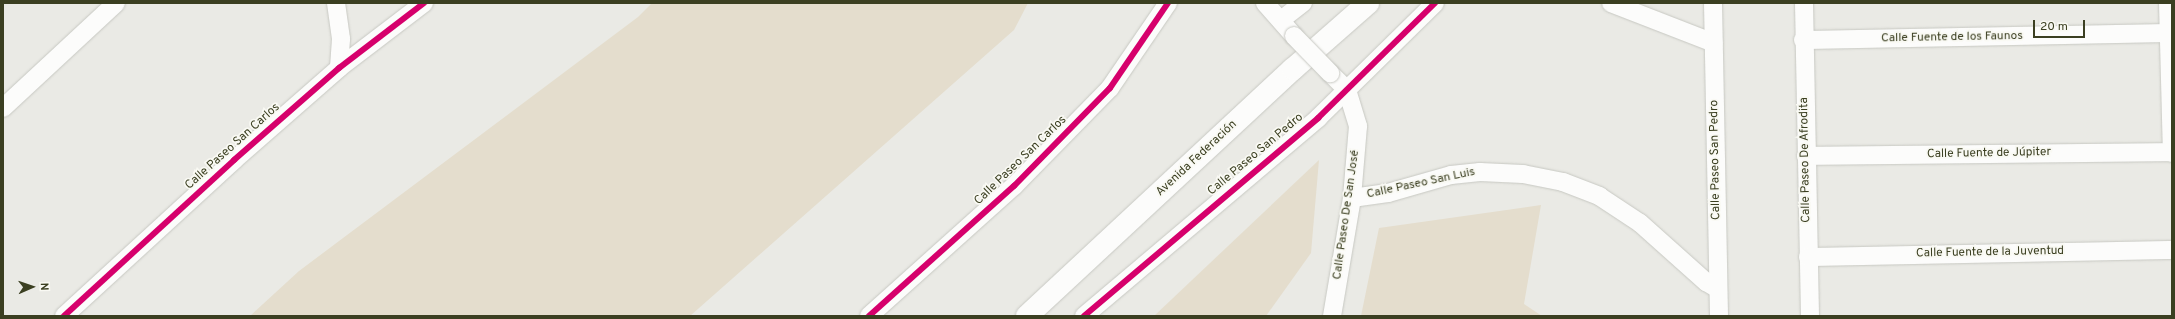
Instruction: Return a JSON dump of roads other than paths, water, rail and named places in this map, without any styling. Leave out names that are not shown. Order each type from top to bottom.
[{"type":"main road","name":"Avenida Federación","points":[[1027,316],[1288,74],[1368,3]]},
{"type":"street","points":[[3,108],[116,3]]},
{"type":"street","points":[[336,3],[341,40],[339,68]]},
{"type":"street","name":"Calle Paseo San Carlos","points":[[64,316],[234,160],[339,68],[424,3]]},
{"type":"street","name":"Calle Paseo San Carlos","points":[[869,316],[1014,186],[1110,88],[1168,3]]},
{"type":"street","points":[[1265,3],[1294,36],[1347,90]]},
{"type":"street","points":[[1281,20],[1304,3]]},
{"type":"street","name":"Calle Paseo San Pedro","points":[[1084,316],[1347,90],[1435,3]]},
{"type":"street","points":[[1611,3],[1714,43]]},
{"type":"street","name":"Calle Paseo San Pedro","points":[[1713,3],[1719,316]]},
{"type":"street","name":"Calle Paseo De Afrodita","points":[[1804,3],[1803,40],[1810,316]]},
{"type":"street","points":[[2168,3],[2172,152]]},
{"type":"street","name":"Calle Fuente de los Faunos","points":[[1803,40],[2170,33]]},
{"type":"street","name":"Calle Paseo De San José","points":[[1332,316],[1352,198],[1358,126],[1347,90]]},
{"type":"street","name":"Calle Fuente de Júpiter","points":[[1806,156],[2172,152]]},
{"type":"street","name":"Calle Paseo San Luis","points":[[1352,198],[1388,193],[1451,175],[1480,172],[1523,174],[1563,182],[1599,196],[1640,223],[1706,282],[1718,289]]},
{"type":"street","name":"Calle Fuente de la Juventud","points":[[1808,257],[2172,250]]}]
